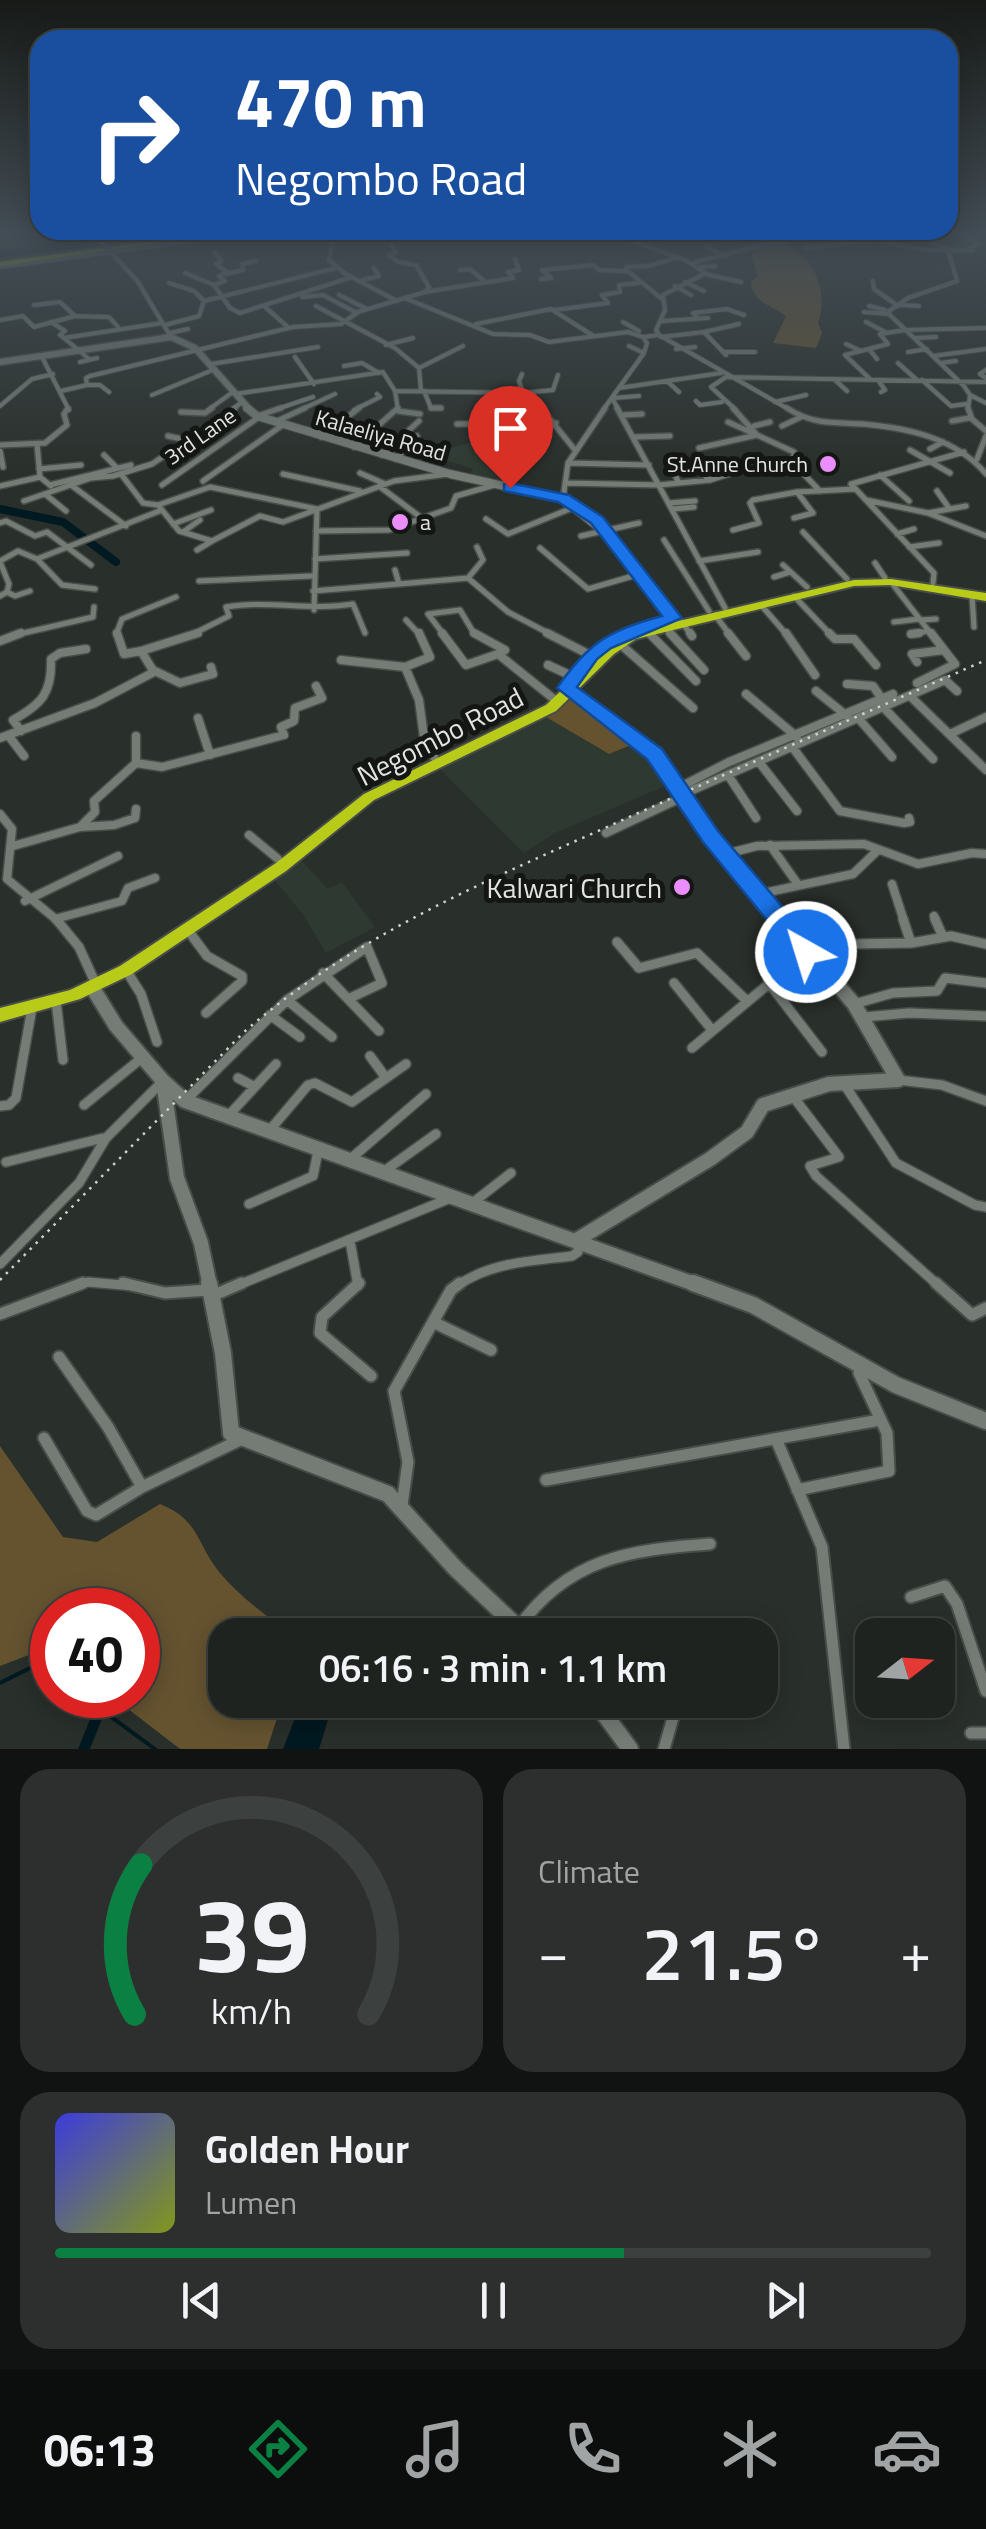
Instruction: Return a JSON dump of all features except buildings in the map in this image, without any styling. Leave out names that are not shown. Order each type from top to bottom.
[{"type":"highway","name":"Negombo Road","points":[[0,1005],[93,983],[278,860],[362,794],[554,699],[571,686],[590,655],[626,632],[847,579],[933,583],[981,595]]},
{"type":"highway","name":"Negombo Road","points":[[716,611],[761,605],[801,591],[888,580],[981,595]]},
{"type":"highway","name":"Negombo Road","points":[[0,1015],[56,1001],[126,970],[269,875],[369,797],[520,726],[619,643],[674,622]]},
{"type":"street","points":[[158,315],[171,335]]},
{"type":"street","points":[[64,338],[118,327],[129,330],[164,324],[199,315]]},
{"type":"street","points":[[274,315],[289,328]]},
{"type":"street","points":[[330,315],[396,348],[419,368],[422,391],[430,408],[441,408]]},
{"type":"street","points":[[86,384],[90,376],[195,348],[289,328],[344,323],[355,315]]},
{"type":"street","points":[[449,315],[494,334],[530,335],[549,342],[628,332],[679,338]]},
{"type":"street","points":[[474,324],[528,315]]},
{"type":"street","points":[[561,315],[592,335]]},
{"type":"street","points":[[662,315],[656,330],[676,349],[801,417],[831,426],[859,424],[942,442],[977,458],[986,472]]},
{"type":"street","points":[[695,315],[698,318]]},
{"type":"street","points":[[891,315],[970,395],[986,403]]},
{"type":"street","points":[[0,320],[22,316],[34,327],[75,316],[109,317],[118,327]]},
{"type":"street","points":[[660,324],[708,318]]},
{"type":"street","points":[[51,322],[65,331],[60,335],[83,350],[89,359]]},
{"type":"street","points":[[563,499],[568,464],[575,450],[644,352],[645,337],[623,322]]},
{"type":"street","points":[[866,322],[887,333]]},
{"type":"street","points":[[660,324],[676,325]]},
{"type":"street","points":[[662,337],[739,324]]},
{"type":"street","points":[[888,341],[880,334],[986,328]]},
{"type":"street","points":[[0,362],[42,358],[188,329]]},
{"type":"street","points":[[704,332],[724,353],[755,352]]},
{"type":"street","name":"Kalaeliya Road","points":[[171,335],[195,348],[241,404],[258,416],[396,459],[563,499],[577,506],[605,530],[674,622]]},
{"type":"street","points":[[914,338],[936,337]]},
{"type":"street","points":[[386,345],[412,338]]},
{"type":"street","points":[[870,379],[845,355],[888,341],[898,342]]},
{"type":"street","points":[[864,343],[877,359]]},
{"type":"street","points":[[846,344],[868,349]]},
{"type":"street","points":[[419,368],[463,346]]},
{"type":"street","points":[[629,346],[644,352]]},
{"type":"street","points":[[152,394],[213,367],[318,347]]},
{"type":"street","points":[[676,349],[694,347]]},
{"type":"street","points":[[908,352],[928,349]]},
{"type":"street","points":[[934,356],[986,350]]},
{"type":"street","points":[[295,357],[314,384]]},
{"type":"street","points":[[2,467],[0,448],[37,444],[58,436],[66,424],[69,410],[54,374],[42,358]]},
{"type":"street","points":[[80,362],[98,358]]},
{"type":"street","points":[[940,363],[956,361]]},
{"type":"street","points":[[344,366],[362,363],[379,373]]},
{"type":"street","points":[[898,363],[951,406],[966,404]]},
{"type":"street","points":[[740,365],[748,376]]},
{"type":"street","points":[[986,370],[980,374],[986,380]]},
{"type":"street","points":[[181,412],[205,413],[234,393],[379,373],[387,373],[398,411]]},
{"type":"street","points":[[619,388],[722,373]]},
{"type":"street","points":[[0,406],[32,378],[54,374]]},
{"type":"street","points":[[522,374],[519,381],[524,394],[536,401],[575,450]]},
{"type":"street","points":[[395,391],[524,394],[553,390],[558,375]]},
{"type":"street","points":[[757,435],[754,426],[722,402],[711,387],[731,377],[748,376],[816,382],[870,379],[962,384],[986,380]]},
{"type":"street","points":[[834,379],[848,392]]},
{"type":"street","points":[[878,380],[884,390],[881,392]]},
{"type":"street","points":[[890,380],[898,389]]},
{"type":"street","points":[[668,381],[679,392]]},
{"type":"street","points":[[61,391],[86,384],[100,385],[110,392]]},
{"type":"street","points":[[203,482],[280,423],[335,394]]},
{"type":"street","points":[[321,436],[353,410],[380,397],[377,394]]},
{"type":"street","points":[[970,395],[966,404],[971,420],[986,433],[977,458]]},
{"type":"street","points":[[613,399],[639,396]]},
{"type":"street","points":[[775,402],[806,396]]},
{"type":"street","name":"3rd Lane","points":[[162,484],[258,416],[313,397]]},
{"type":"street","points":[[613,399],[699,560],[716,611]]},
{"type":"street","points":[[696,401],[700,405],[722,402]]},
{"type":"street","points":[[50,485],[116,467],[156,466],[241,404]]},
{"type":"street","points":[[382,454],[420,417],[398,411]]},
{"type":"street","points":[[354,447],[398,411]]},
{"type":"street","points":[[623,415],[642,414]]},
{"type":"street","points":[[66,418],[75,416]]},
{"type":"street","points":[[782,426],[801,417]]},
{"type":"street","points":[[952,421],[986,419]]},
{"type":"street","points":[[890,432],[892,421]]},
{"type":"street","points":[[728,422],[794,452],[793,463]]},
{"type":"street","points":[[754,426],[770,422]]},
{"type":"street","points":[[903,433],[910,422]]},
{"type":"street","points":[[457,424],[556,423]]},
{"type":"street","points":[[699,448],[757,435]]},
{"type":"street","points":[[168,436],[191,441]]},
{"type":"street","points":[[396,459],[418,436]]},
{"type":"street","points":[[634,438],[670,436]]},
{"type":"street","points":[[930,449],[942,442]]},
{"type":"street","points":[[37,444],[39,473],[60,489]]},
{"type":"street","points":[[910,450],[950,472]]},
{"type":"street","points":[[733,530],[759,523],[750,503],[753,500],[853,486],[964,452]]},
{"type":"street","points":[[104,455],[116,467]]},
{"type":"street","points":[[128,455],[131,468]]},
{"type":"street","points":[[565,483],[659,485],[710,480],[760,464],[793,463],[820,491]]},
{"type":"street","points":[[568,464],[649,465]]},
{"type":"street","points":[[0,486],[81,465]]},
{"type":"street","points":[[24,502],[131,468]]},
{"type":"street","points":[[696,468],[710,480]]},
{"type":"street","points":[[672,470],[679,483]]},
{"type":"street","points":[[360,472],[424,519]]},
{"type":"street","points":[[121,474],[144,503],[160,508],[183,532],[212,541]]},
{"type":"street","points":[[283,474],[365,492]]},
{"type":"street","points":[[197,550],[260,516],[283,522],[382,485],[450,474]]},
{"type":"street","points":[[880,475],[909,501]]},
{"type":"street","points":[[316,531],[389,530],[451,508],[456,496],[498,484]]},
{"type":"street","points":[[72,485],[102,504],[108,514],[126,526]]},
{"type":"street","points":[[853,486],[934,573],[933,583]]},
{"type":"street","points":[[37,559],[126,526],[210,487],[318,508]]},
{"type":"street","points":[[938,491],[949,508]]},
{"type":"street","points":[[794,518],[813,513],[797,492]]},
{"type":"street","points":[[45,494],[66,511]]},
{"type":"street","points":[[866,500],[928,513],[986,536]]},
{"type":"street","points":[[672,506],[695,504]]},
{"type":"street","points":[[508,534],[577,506]]},
{"type":"street","points":[[928,513],[966,506]]},
{"type":"street","points":[[314,610],[312,576],[318,508]]},
{"type":"street","points":[[173,524],[211,510]]},
{"type":"street","points":[[486,519],[518,544]]},
{"type":"street","points":[[183,532],[200,520]]},
{"type":"street","points":[[0,523],[6,521],[35,536],[47,532],[91,565]]},
{"type":"street","points":[[581,536],[639,523]]},
{"type":"street","points":[[900,537],[914,528]]},
{"type":"street","points":[[803,532],[847,579]]},
{"type":"street","points":[[900,537],[916,537]]},
{"type":"street","points":[[664,540],[746,656]]},
{"type":"street","points":[[909,546],[939,544]]},
{"type":"street","points":[[313,591],[468,578],[483,560],[477,547]]},
{"type":"street","points":[[540,548],[588,589],[640,574]]},
{"type":"street","points":[[30,592],[4,594],[9,584],[0,562],[18,551],[37,559],[62,585],[95,589]]},
{"type":"street","points":[[699,560],[758,552]]},
{"type":"street","points":[[314,559],[407,553]]},
{"type":"street","points":[[875,563],[956,666],[917,684]]},
{"type":"street","points":[[783,566],[836,639],[854,638],[876,665]]},
{"type":"street","points":[[395,570],[399,584]]},
{"type":"street","points":[[774,577],[790,572]]},
{"type":"street","points":[[199,582],[312,576]]},
{"type":"street","points":[[468,578],[508,612],[590,655]]},
{"type":"street","points":[[974,627],[981,595]]},
{"type":"street","points":[[176,597],[122,619],[116,635],[124,654],[190,636],[229,616],[226,607],[240,604],[314,610],[353,604],[364,632]]},
{"type":"street","points":[[761,605],[786,633],[814,675]]},
{"type":"street","points":[[0,641],[33,628],[82,622],[92,617],[94,607]]},
{"type":"street","points":[[460,610],[475,635],[506,650],[498,654],[466,665],[428,614],[460,610]]},
{"type":"street","points":[[894,622],[936,619]]},
{"type":"street","points":[[406,620],[418,630],[430,658],[439,668]]},
{"type":"street","points":[[674,622],[692,636]]},
{"type":"street","points":[[674,622],[704,670]]},
{"type":"street","points":[[647,631],[696,681]]},
{"type":"street","points":[[911,634],[929,632]]},
{"type":"street","points":[[619,643],[694,708]]},
{"type":"street","points":[[21,730],[12,720],[42,704],[50,694],[51,659],[60,653],[86,649]]},
{"type":"street","points":[[917,662],[912,654],[944,650]]},
{"type":"street","points":[[141,651],[155,671],[180,683],[212,674],[211,668]]},
{"type":"street","points":[[924,652],[930,661]]},
{"type":"street","points":[[498,654],[554,699]]},
{"type":"street","points":[[342,660],[363,666],[405,667],[430,658]]},
{"type":"street","points":[[548,665],[654,754],[725,854],[864,1017],[898,1080]]},
{"type":"street","points":[[405,667],[419,700],[425,744],[434,757]]},
{"type":"street","points":[[24,756],[4,736],[95,703],[155,671]]},
{"type":"street","points":[[606,833],[730,762],[945,680],[957,691]]},
{"type":"street","points":[[846,684],[873,686],[883,704],[933,759]]},
{"type":"street","points":[[80,827],[93,816],[94,802],[101,793],[136,764],[162,767],[284,735],[281,727],[294,721],[295,708],[322,698],[316,686]]},
{"type":"street","points":[[816,691],[847,716]]},
{"type":"street","points":[[746,694],[797,737]]},
{"type":"street","points":[[680,794],[859,719],[893,694]]},
{"type":"street","points":[[910,696],[986,770]]},
{"type":"street","points":[[950,734],[986,716]]},
{"type":"street","points":[[198,718],[210,755]]},
{"type":"street","points":[[859,719],[892,757]]},
{"type":"street","points":[[136,736],[136,764]]},
{"type":"street","points":[[793,748],[840,811],[904,822],[910,822],[909,818]]},
{"type":"street","points":[[974,758],[986,752]]},
{"type":"street","points":[[759,762],[797,811]]},
{"type":"street","points":[[728,775],[756,818]]},
{"type":"street","points":[[14,846],[80,827],[135,818],[136,809]]},
{"type":"street","points":[[0,814],[12,829],[14,846],[3,882],[55,919],[80,949],[116,1026],[185,1101],[753,1305],[863,1368],[986,1422]]},
{"type":"street","points":[[249,836],[278,860]]},
{"type":"street","points":[[725,854],[770,845],[864,844],[918,864],[972,853],[986,854]]},
{"type":"street","points":[[770,845],[798,883]]},
{"type":"street","points":[[759,894],[853,874],[877,851]]},
{"type":"street","points":[[25,901],[118,856]]},
{"type":"street","points":[[55,919],[122,900],[128,888],[154,878]]},
{"type":"street","points":[[892,884],[912,943]]},
{"type":"street","points":[[934,916],[943,938]]},
{"type":"street","points":[[187,929],[207,956],[242,976],[242,981],[206,1012]]},
{"type":"street","points":[[692,1048],[806,952],[849,944],[912,943],[943,938],[986,944]]},
{"type":"street","points":[[616,942],[639,968],[698,953],[746,1000]]},
{"type":"street","points":[[185,1101],[287,1000],[367,947],[382,983],[348,999]]},
{"type":"street","points":[[126,970],[140,994],[157,1042]]},
{"type":"street","points":[[323,973],[379,1031]]},
{"type":"street","points":[[854,1004],[893,992],[937,991],[945,978],[986,982]]},
{"type":"street","points":[[768,982],[822,1052]]},
{"type":"street","points":[[674,983],[712,1030]]},
{"type":"street","points":[[287,1000],[332,1037]]},
{"type":"street","points":[[56,1001],[63,1060]]},
{"type":"street","points":[[0,1106],[9,1105],[16,1098],[32,1008]]},
{"type":"street","points":[[864,1017],[909,1013],[986,1016]]},
{"type":"street","points":[[270,1015],[300,1037]]},
{"type":"street","points":[[370,1056],[386,1078]]},
{"type":"street","points":[[84,1105],[142,1058]]},
{"type":"street","points":[[229,1116],[276,1064]]},
{"type":"street","points":[[269,1132],[308,1085],[314,1084],[352,1102],[406,1064]]},
{"type":"street","points":[[238,1078],[254,1087]]},
{"type":"street","points":[[576,1242],[710,1159],[747,1132],[764,1105],[877,1078],[942,1086],[986,1101]]},
{"type":"street","points":[[0,1264],[79,1183],[106,1138],[163,1081]]},
{"type":"street","points":[[163,1081],[177,1178],[201,1244],[223,1353],[228,1426],[240,1440],[388,1494],[455,1568],[508,1618]]},
{"type":"street","points":[[844,1084],[896,1162],[975,1205],[986,1207]]},
{"type":"street","points":[[348,1161],[426,1094]]},
{"type":"street","points":[[792,1096],[839,1157],[810,1166],[816,1176],[876,1226],[962,1308],[972,1315],[986,1308]]},
{"type":"street","points":[[382,1173],[436,1134]]},
{"type":"street","points":[[6,1162],[106,1138]]},
{"type":"street","points":[[249,1204],[314,1176],[318,1150]]},
{"type":"street","points":[[471,1204],[512,1173]]},
{"type":"street","points":[[0,1314],[88,1282],[121,1283],[164,1293],[209,1294],[350,1242],[453,1197]]},
{"type":"street","points":[[350,1242],[360,1285],[322,1314],[318,1323],[320,1333],[371,1376]]},
{"type":"street","points":[[402,1505],[410,1483],[410,1467],[394,1391],[451,1290],[470,1278],[512,1263],[572,1256],[578,1252],[576,1242]]},
{"type":"street","points":[[435,1324],[491,1350]]},
{"type":"street","points":[[59,1357],[108,1427],[142,1487]]},
{"type":"street","points":[[796,1490],[889,1471],[889,1434],[859,1373],[863,1368]]},
{"type":"street","points":[[546,1480],[880,1420]]},
{"type":"street","points":[[44,1438],[86,1511],[96,1515],[142,1487],[240,1440]]},
{"type":"street","points":[[776,1439],[822,1548],[844,1749]]},
{"type":"street","points":[[526,1618],[530,1607],[564,1576],[590,1565],[664,1547],[710,1544]]},
{"type":"street","points":[[910,1597],[945,1586],[957,1604],[986,1691]]},
{"type":"street","points":[[607,1718],[630,1749]]},
{"type":"street","points":[[664,1749],[673,1718]]},
{"type":"street","points":[[971,1734],[986,1734]]},
{"type":"shaded area","points":[[820,315],[822,333],[816,348],[773,343],[786,316]]},
{"type":"shaded area","points":[[491,441],[533,463],[500,482],[469,475],[473,469],[445,460],[451,448]]},
{"type":"shaded area","points":[[571,695],[636,743],[609,754],[546,717]]},
{"type":"shaded area","points":[[546,717],[609,754],[636,743],[653,757],[672,783],[555,833],[524,853],[436,765]]},
{"type":"shaded area","points":[[299,858],[328,889],[342,882],[375,927],[326,953],[303,914],[272,877]]},
{"type":"shaded area","points":[[0,1446],[63,1537],[97,1542],[160,1504],[183,1517],[220,1573],[269,1618],[208,1618],[208,1718],[277,1718],[267,1749],[180,1749],[140,1718],[160,1718],[160,1588],[30,1588],[30,1655],[0,1666]]},
{"type":"water","points":[[295,1718],[328,1718],[319,1749],[283,1749]]},
{"type":"waterway","points":[[0,509],[63,522],[116,562]]},
{"type":"waterway","points":[[0,1683],[30,1668]]},
{"type":"waterway","points":[[84,1749],[96,1718]]},
{"type":"waterway","points":[[113,1718],[155,1749]]},
{"type":"railway","points":[[0,1280],[244,1032],[327,969],[416,916],[509,871],[986,660]]},
{"type":"place","name":"St.Anne Church","points":[[828,464]]},
{"type":"place","name":"a","points":[[400,522]]},
{"type":"place","name":"Kalwari Church","points":[[682,887]]},
{"type":"route","points":[[510,488],[563,499],[597,520],[673,618],[634,629],[604,644],[590,655],[566,688],[654,754],[710,837],[806,952]]}]
